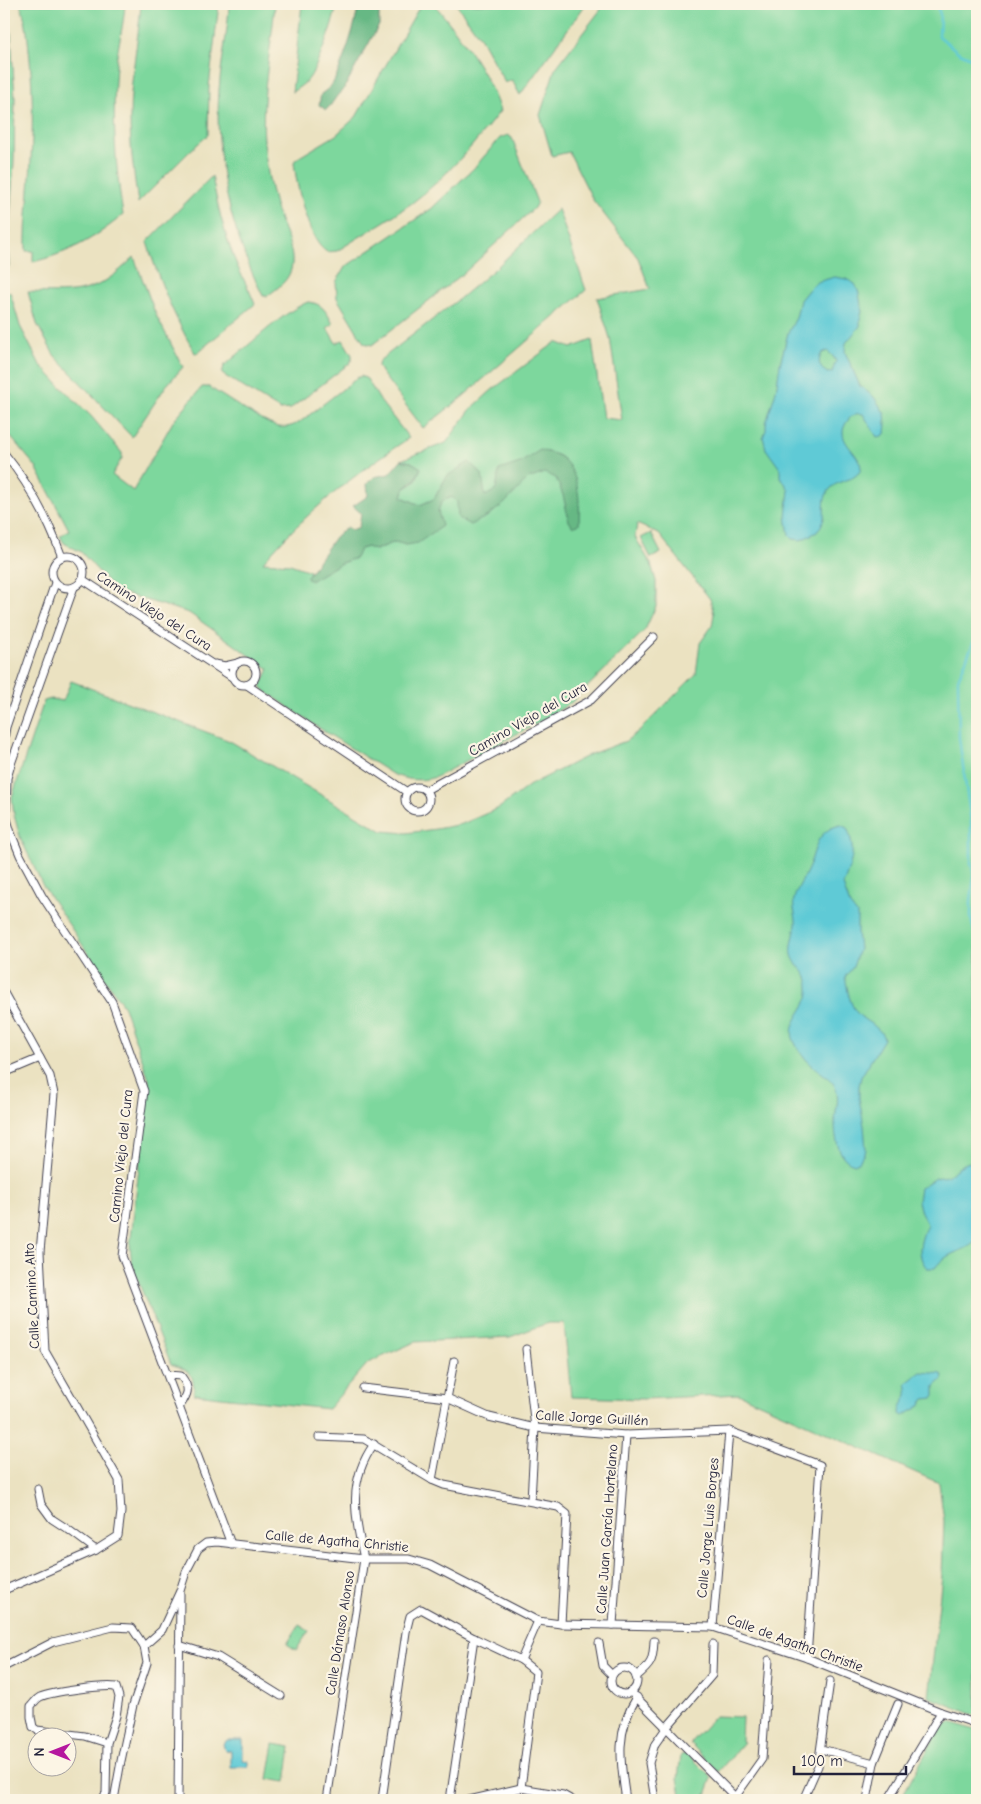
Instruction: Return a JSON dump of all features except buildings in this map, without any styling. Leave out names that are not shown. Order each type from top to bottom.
[{"type":"street","points":[[4,453],[22,475],[43,512],[62,557]]},
{"type":"street","points":[[4,739],[6,727],[55,583],[52,571],[53,565],[62,557],[74,558],[80,561],[83,567],[82,579],[74,587],[67,589],[55,583]]},
{"type":"street","name":"Camino Viejo del Cura","points":[[82,579],[232,677]]},
{"type":"street","name":"Camino Viejo del Cura","points":[[6,816],[7,778],[12,760],[74,587]]},
{"type":"street","name":"Camino Viejo del Cura","points":[[426,790],[591,700],[654,637]]},
{"type":"street","points":[[247,685],[254,680],[256,673],[253,665],[246,662],[238,663],[233,670],[232,677],[238,684],[247,685],[407,792]]},
{"type":"street","name":"Camino Viejo del Cura","points":[[212,664],[225,666],[238,663]]},
{"type":"street","points":[[254,680],[264,696]]},
{"type":"street","points":[[416,787],[426,790],[428,806],[421,811],[409,808],[405,800],[407,792],[416,787]]},
{"type":"street","name":"Camino Viejo del Cura","points":[[4,809],[20,855],[42,896],[112,1002],[144,1091],[122,1256],[232,1544]]},
{"type":"street","name":"Calle Camino Alto","points":[[4,993],[50,1076],[54,1094],[40,1252],[45,1351],[118,1480],[121,1512],[118,1536],[96,1550],[4,1590]]},
{"type":"street","points":[[4,1073],[40,1058]]},
{"type":"street","points":[[526,1349],[535,1428],[531,1500]]},
{"type":"street","points":[[432,1480],[454,1362]]},
{"type":"street","points":[[168,1375],[181,1376],[187,1384],[187,1395],[180,1406]]},
{"type":"street","name":"Calle Jorge Guillén","points":[[363,1388],[447,1398],[489,1417],[535,1428],[626,1435],[728,1431],[820,1464],[807,1658]]},
{"type":"street","name":"Calle Jorge Luis Borges","points":[[713,1627],[728,1431]]},
{"type":"street","name":"Calle Juan García Hortelano","points":[[613,1625],[626,1435]]},
{"type":"street","points":[[319,1437],[364,1439],[432,1480],[444,1485],[531,1500],[558,1507],[567,1514],[561,1624]]},
{"type":"street","name":"Calle Dámaso Alonso","points":[[328,1800],[364,1559],[358,1530],[355,1490],[359,1470],[374,1444]]},
{"type":"street","points":[[38,1489],[41,1504],[52,1519],[96,1550]]},
{"type":"street","name":"Calle de Agatha Christie","points":[[144,1646],[162,1630],[180,1591],[186,1572],[198,1549],[206,1543],[217,1542],[364,1559],[409,1559],[430,1565],[538,1620],[561,1624],[713,1627],[807,1658],[941,1712],[977,1724]]},
{"type":"street","name":"Calle de Agatha Christie","points":[[178,1800],[180,1591]]},
{"type":"street","points":[[382,1800],[406,1632],[410,1616],[421,1609],[474,1638],[521,1660],[536,1672],[521,1788]]},
{"type":"street","points":[[521,1660],[538,1620]]},
{"type":"street","points":[[4,1668],[53,1642],[112,1628],[132,1628],[144,1646],[147,1663],[133,1705],[114,1800]]},
{"type":"street","points":[[450,1800],[474,1638]]},
{"type":"street","points":[[636,1677],[653,1660],[654,1641]]},
{"type":"street","points":[[600,1643],[603,1666],[612,1675]]},
{"type":"street","points":[[654,1800],[649,1762],[655,1744],[667,1727],[712,1675],[713,1644]]},
{"type":"street","points":[[179,1645],[218,1657],[281,1696]]},
{"type":"street","points":[[626,1800],[621,1765],[621,1741],[634,1694],[636,1677],[630,1670],[622,1668],[612,1675],[611,1684],[615,1691],[623,1694],[634,1694],[735,1799],[762,1759],[768,1660]]},
{"type":"street","points":[[803,1800],[818,1766],[830,1681]]},
{"type":"street","points":[[102,1800],[106,1794],[107,1743],[116,1716],[118,1697],[116,1687],[107,1686],[65,1691],[40,1697],[31,1706],[33,1727],[37,1730],[85,1736],[107,1743]]},
{"type":"street","points":[[867,1800],[874,1763],[898,1704]]},
{"type":"street","points":[[888,1800],[941,1712]]},
{"type":"street","points":[[821,1749],[874,1763]]},
{"type":"street","points":[[469,1800],[521,1788],[563,1795],[572,1800]]},
{"type":"green space","points":[[20,4],[125,4],[116,65],[114,103],[116,159],[123,215],[102,231],[70,250],[33,262],[33,251],[26,251],[32,147],[32,85],[27,31]]},
{"type":"green space","points":[[141,4],[219,4],[209,86],[208,135],[138,203],[131,150],[130,119],[131,90]]},
{"type":"green space","points":[[229,4],[275,4],[264,96],[264,133],[271,189],[291,251],[292,265],[286,279],[267,296],[263,296],[242,247],[227,196],[222,170],[219,144],[219,90]]},
{"type":"green space","points":[[302,4],[337,4],[322,53],[310,77],[292,92]]},
{"type":"green space","points":[[358,4],[384,4],[379,12],[379,25],[343,90],[326,110],[319,105],[321,94],[332,85],[340,67],[352,32]]},
{"type":"green space","points":[[421,4],[434,4],[453,28],[472,54],[488,82],[500,111],[459,160],[412,203],[337,251],[327,252],[314,237],[309,225],[300,197],[294,162],[336,135],[356,117]]},
{"type":"green space","points":[[456,4],[586,4],[520,95],[512,80],[505,83],[480,37]]},
{"type":"green space","points":[[605,4],[977,4],[977,1716],[929,1697],[942,1575],[944,1521],[939,1483],[739,1394],[644,1399],[571,1397],[564,1323],[548,1323],[510,1337],[415,1342],[368,1363],[328,1409],[194,1394],[193,1381],[190,1374],[171,1364],[132,1266],[130,1246],[149,1080],[124,1007],[43,886],[20,837],[14,815],[12,797],[44,701],[51,699],[63,701],[71,681],[230,741],[382,831],[406,833],[462,824],[499,808],[530,785],[591,754],[626,741],[641,729],[696,674],[700,643],[712,626],[714,614],[710,599],[659,534],[637,524],[635,537],[651,564],[656,581],[656,606],[645,630],[572,702],[547,718],[436,777],[419,780],[392,774],[265,691],[261,686],[269,669],[189,613],[116,591],[81,552],[64,543],[60,536],[69,530],[36,467],[4,429],[4,291],[10,292],[20,326],[39,363],[91,416],[122,453],[122,458],[112,475],[133,491],[174,420],[202,387],[209,387],[272,425],[286,427],[301,421],[361,376],[367,379],[381,402],[409,438],[369,466],[314,510],[263,562],[290,564],[310,571],[307,577],[311,580],[341,563],[356,558],[359,549],[367,547],[375,550],[395,542],[442,501],[452,497],[485,496],[447,476],[434,499],[420,505],[402,497],[404,489],[415,482],[421,468],[411,462],[401,460],[446,443],[471,409],[492,390],[556,342],[571,348],[592,340],[603,418],[622,420],[610,338],[597,298],[650,289],[638,258],[593,200],[569,152],[552,156],[540,115],[555,69]]},
{"type":"green space","points":[[4,9],[11,34],[15,98],[14,162],[8,244],[9,267],[4,268]]},
{"type":"green space","points":[[508,135],[512,138],[537,202],[534,208],[464,273],[372,345],[364,343],[337,298],[336,282],[345,267],[431,209],[474,168],[500,138]]},
{"type":"green space","points":[[212,176],[230,248],[255,304],[195,353],[168,299],[147,242]]},
{"type":"green space","points":[[558,209],[586,290],[459,400],[423,428],[381,372],[378,366],[379,361],[496,268]]},
{"type":"green space","points":[[134,257],[156,315],[183,367],[166,386],[132,437],[54,355],[37,324],[28,292],[61,293],[86,289],[109,279]]},
{"type":"green space","points":[[308,302],[321,306],[326,312],[333,324],[327,328],[336,343],[343,340],[352,355],[350,363],[290,409],[280,410],[222,374],[224,366],[265,331],[288,313]]},
{"type":"green space","points":[[540,450],[559,456],[571,469],[579,497],[579,524],[573,527],[569,521],[563,495],[556,478],[545,473],[528,479],[505,503],[488,516],[470,525],[458,518],[457,502],[452,497],[442,501],[438,511],[442,526],[418,543],[406,545],[395,542],[375,550],[367,547],[360,549],[356,558],[341,563],[312,580],[308,580],[307,577],[335,537],[347,527],[352,530],[359,527],[361,513],[353,506],[368,496],[367,484],[374,477],[389,474],[401,460],[411,462],[421,468],[415,480],[404,489],[402,497],[420,505],[434,499],[447,476],[469,462],[482,474],[485,496],[496,490],[499,470],[520,463]]},
{"type":"green space","points":[[651,533],[661,553],[651,558],[641,538]]},
{"type":"green space","points":[[299,1625],[309,1631],[296,1650],[287,1644]]},
{"type":"green space","points":[[715,1716],[742,1717],[741,1741],[744,1742],[718,1772],[690,1743]]},
{"type":"green space","points":[[951,1722],[977,1731],[977,1800],[900,1800],[939,1729],[944,1724]]},
{"type":"green space","points":[[274,1744],[291,1747],[286,1782],[268,1779]]},
{"type":"green space","points":[[687,1753],[712,1778],[704,1800],[682,1800],[678,1778],[681,1755]]},
{"type":"water","points":[[835,277],[846,279],[855,284],[859,293],[862,312],[860,326],[846,343],[845,352],[860,386],[874,397],[885,414],[886,423],[885,434],[877,437],[863,414],[855,414],[849,419],[844,427],[843,434],[848,446],[860,463],[861,470],[854,477],[835,485],[828,491],[825,499],[823,522],[817,532],[801,540],[793,539],[789,535],[786,516],[789,490],[781,477],[781,470],[766,449],[763,437],[776,391],[780,364],[788,333],[796,318],[800,300],[817,282]],"holes":[[[827,351],[836,361],[832,372],[828,373],[821,367],[820,359],[822,353]]]},
{"type":"water","points":[[841,825],[847,828],[852,844],[852,857],[843,885],[850,905],[857,914],[859,949],[853,967],[845,977],[849,997],[855,1010],[861,1017],[880,1031],[884,1039],[861,1077],[859,1098],[866,1150],[855,1164],[849,1162],[841,1153],[837,1141],[835,1123],[836,1088],[830,1080],[804,1057],[796,1045],[792,1034],[795,1022],[808,998],[809,992],[809,984],[805,974],[792,955],[796,922],[794,899],[819,839],[828,830]]},
{"type":"water","points":[[969,1162],[977,1169],[972,1211],[977,1219],[977,1240],[967,1248],[951,1254],[935,1268],[927,1268],[923,1263],[920,1252],[921,1241],[927,1224],[921,1213],[918,1201],[920,1188],[935,1178],[947,1176]]},
{"type":"water","points":[[921,1372],[942,1374],[943,1378],[935,1386],[933,1398],[925,1399],[919,1407],[903,1416],[900,1414],[900,1409],[907,1393],[906,1383]]},
{"type":"water","points":[[227,1740],[243,1740],[243,1760],[248,1761],[248,1767],[231,1767],[231,1751],[225,1750],[223,1744]]},
{"type":"waterway","points":[[936,4],[940,14],[939,36],[958,52],[977,61]]},
{"type":"waterway","points":[[977,634],[958,679],[959,738],[971,822],[971,863],[974,877],[971,919],[977,943]]}]
